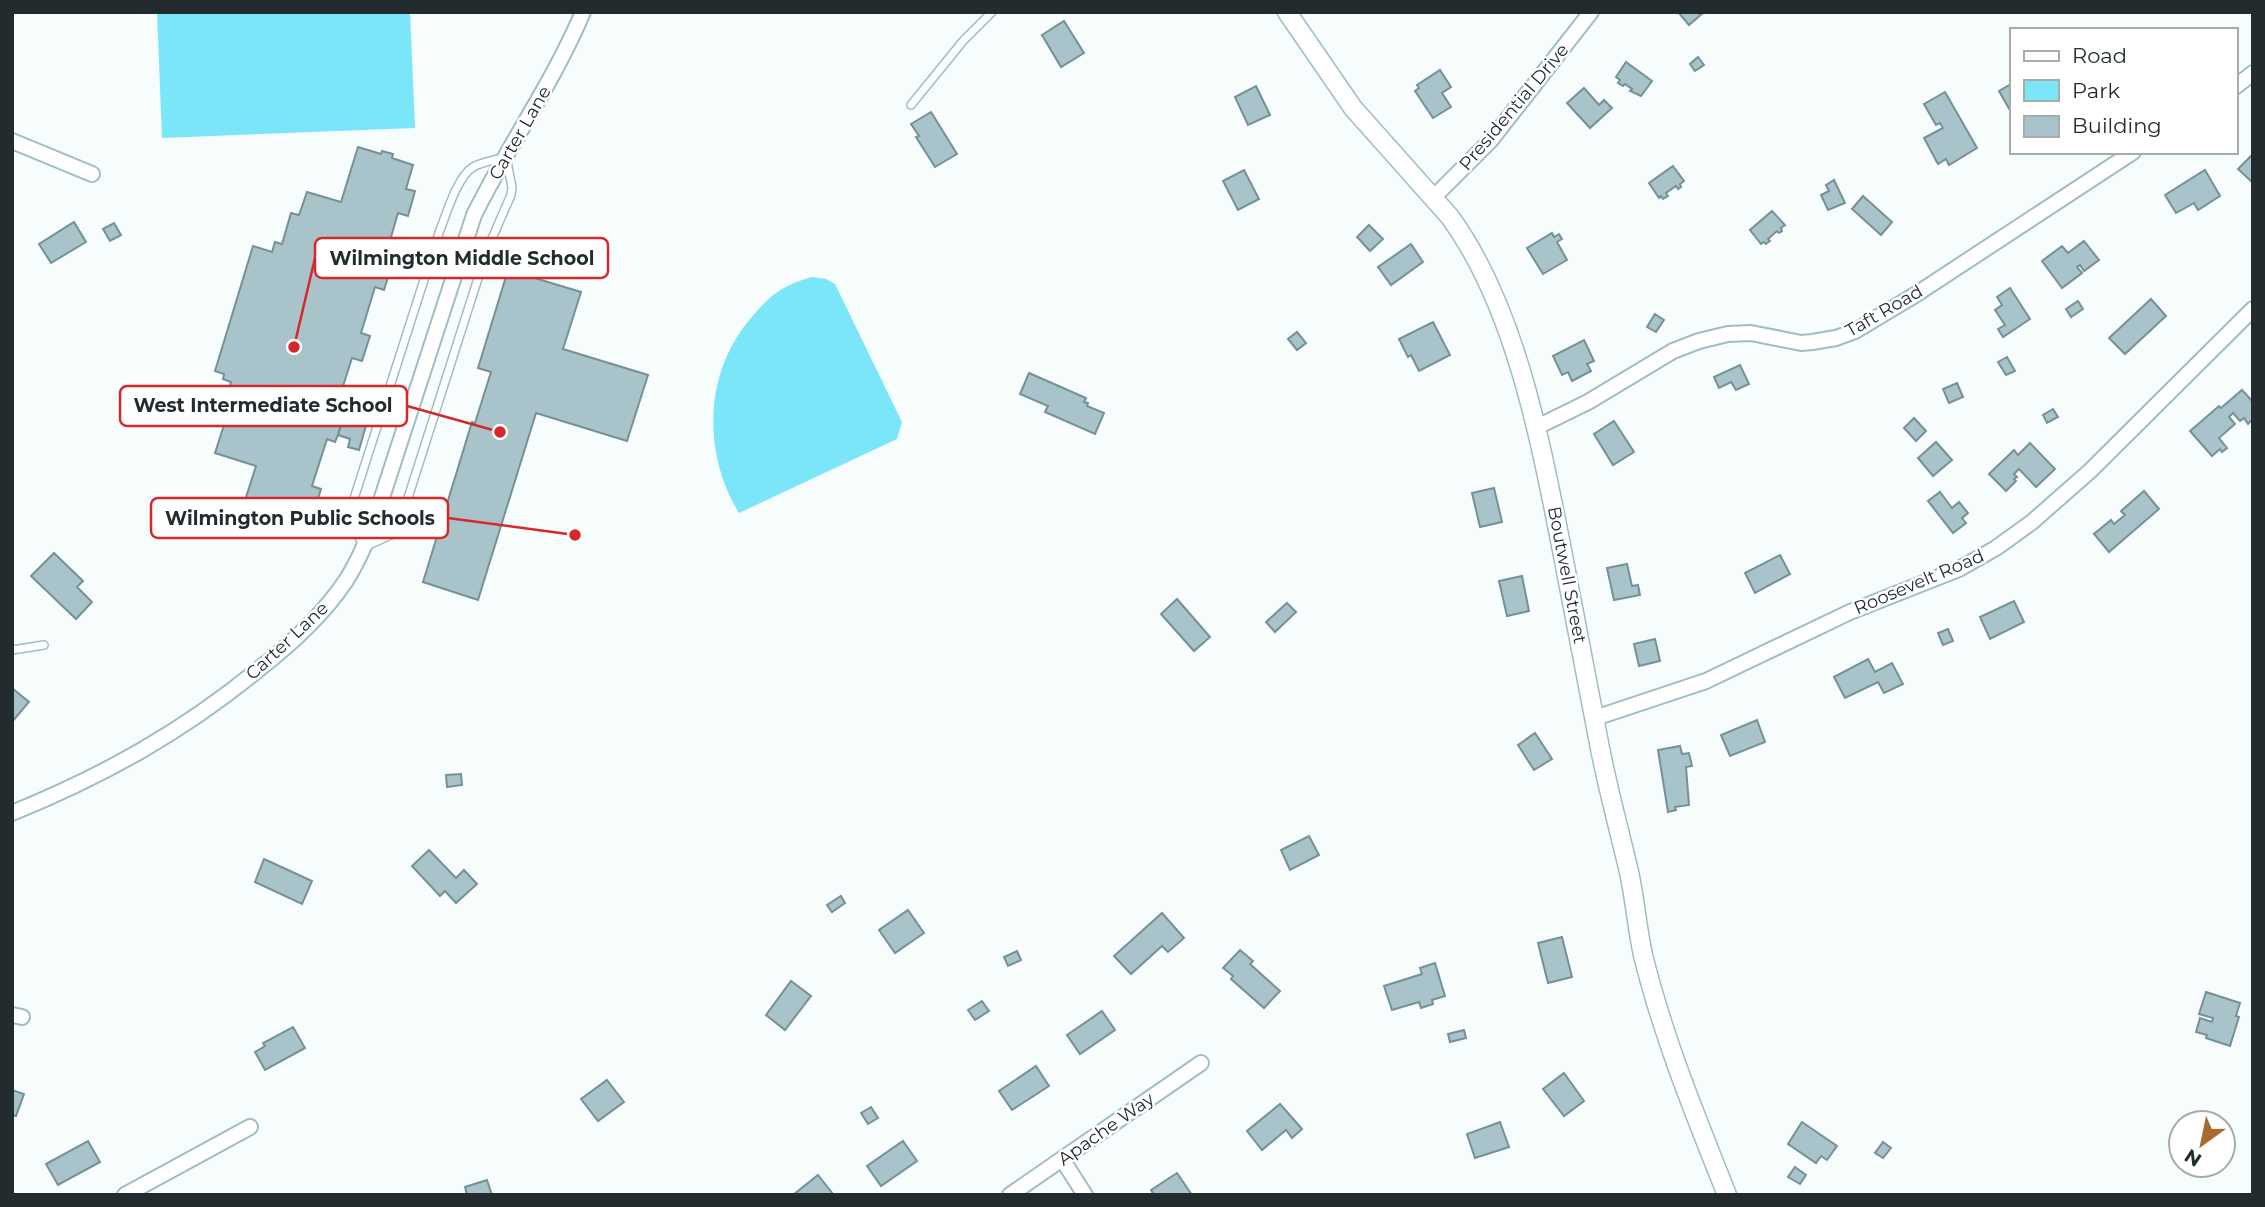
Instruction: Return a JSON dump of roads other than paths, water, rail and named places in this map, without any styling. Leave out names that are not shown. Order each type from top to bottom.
[{"type":"street","name":"Carter Lane","points":[[12,813],[79,784],[173,733],[284,649],[322,611],[346,580],[364,547],[464,242],[486,191],[554,75],[583,12]]},
{"type":"street","name":"Boutwell Street","points":[[1287,12],[1353,108],[1461,233],[1496,302],[1545,465],[1643,954],[1703,1137],[1727,1195]]},
{"type":"street","name":"Presidential Drive","points":[[1433,198],[1491,140],[1591,12]]},
{"type":"street","points":[[2237,85],[2253,73]]},
{"type":"street","points":[[12,141],[92,174]]},
{"type":"street","name":"Taft Road","points":[[1535,428],[1588,402],[1673,351],[1699,341],[1728,334],[1751,333],[1812,342],[1855,331],[1915,295],[2130,154]]},
{"type":"street","name":"Roosevelt Road","points":[[1595,718],[1706,681],[1850,612],[1959,569],[1996,548],[2032,522],[2090,471],[2253,309]]},
{"type":"street","name":"Apache Way","points":[[1010,1195],[1201,1063]]},
{"type":"street","points":[[125,1195],[250,1127]]},
{"type":"street","points":[[1062,1159],[1085,1195]]},
{"type":"lane","points":[[911,105],[963,41],[992,12]]},
{"type":"lane","points":[[506,157],[512,187],[511,197],[487,250],[400,523],[391,535],[364,547],[351,522],[351,508],[439,233],[468,171],[478,165],[506,157]]},
{"type":"lane","points":[[12,650],[44,645]]},
{"type":"place","name":"Wilmington Middle School","points":[[294,347]]},
{"type":"place","name":"West Intermediate School","points":[[500,432]]},
{"type":"place","name":"Wilmington Public Schools","points":[[575,535]]}]
